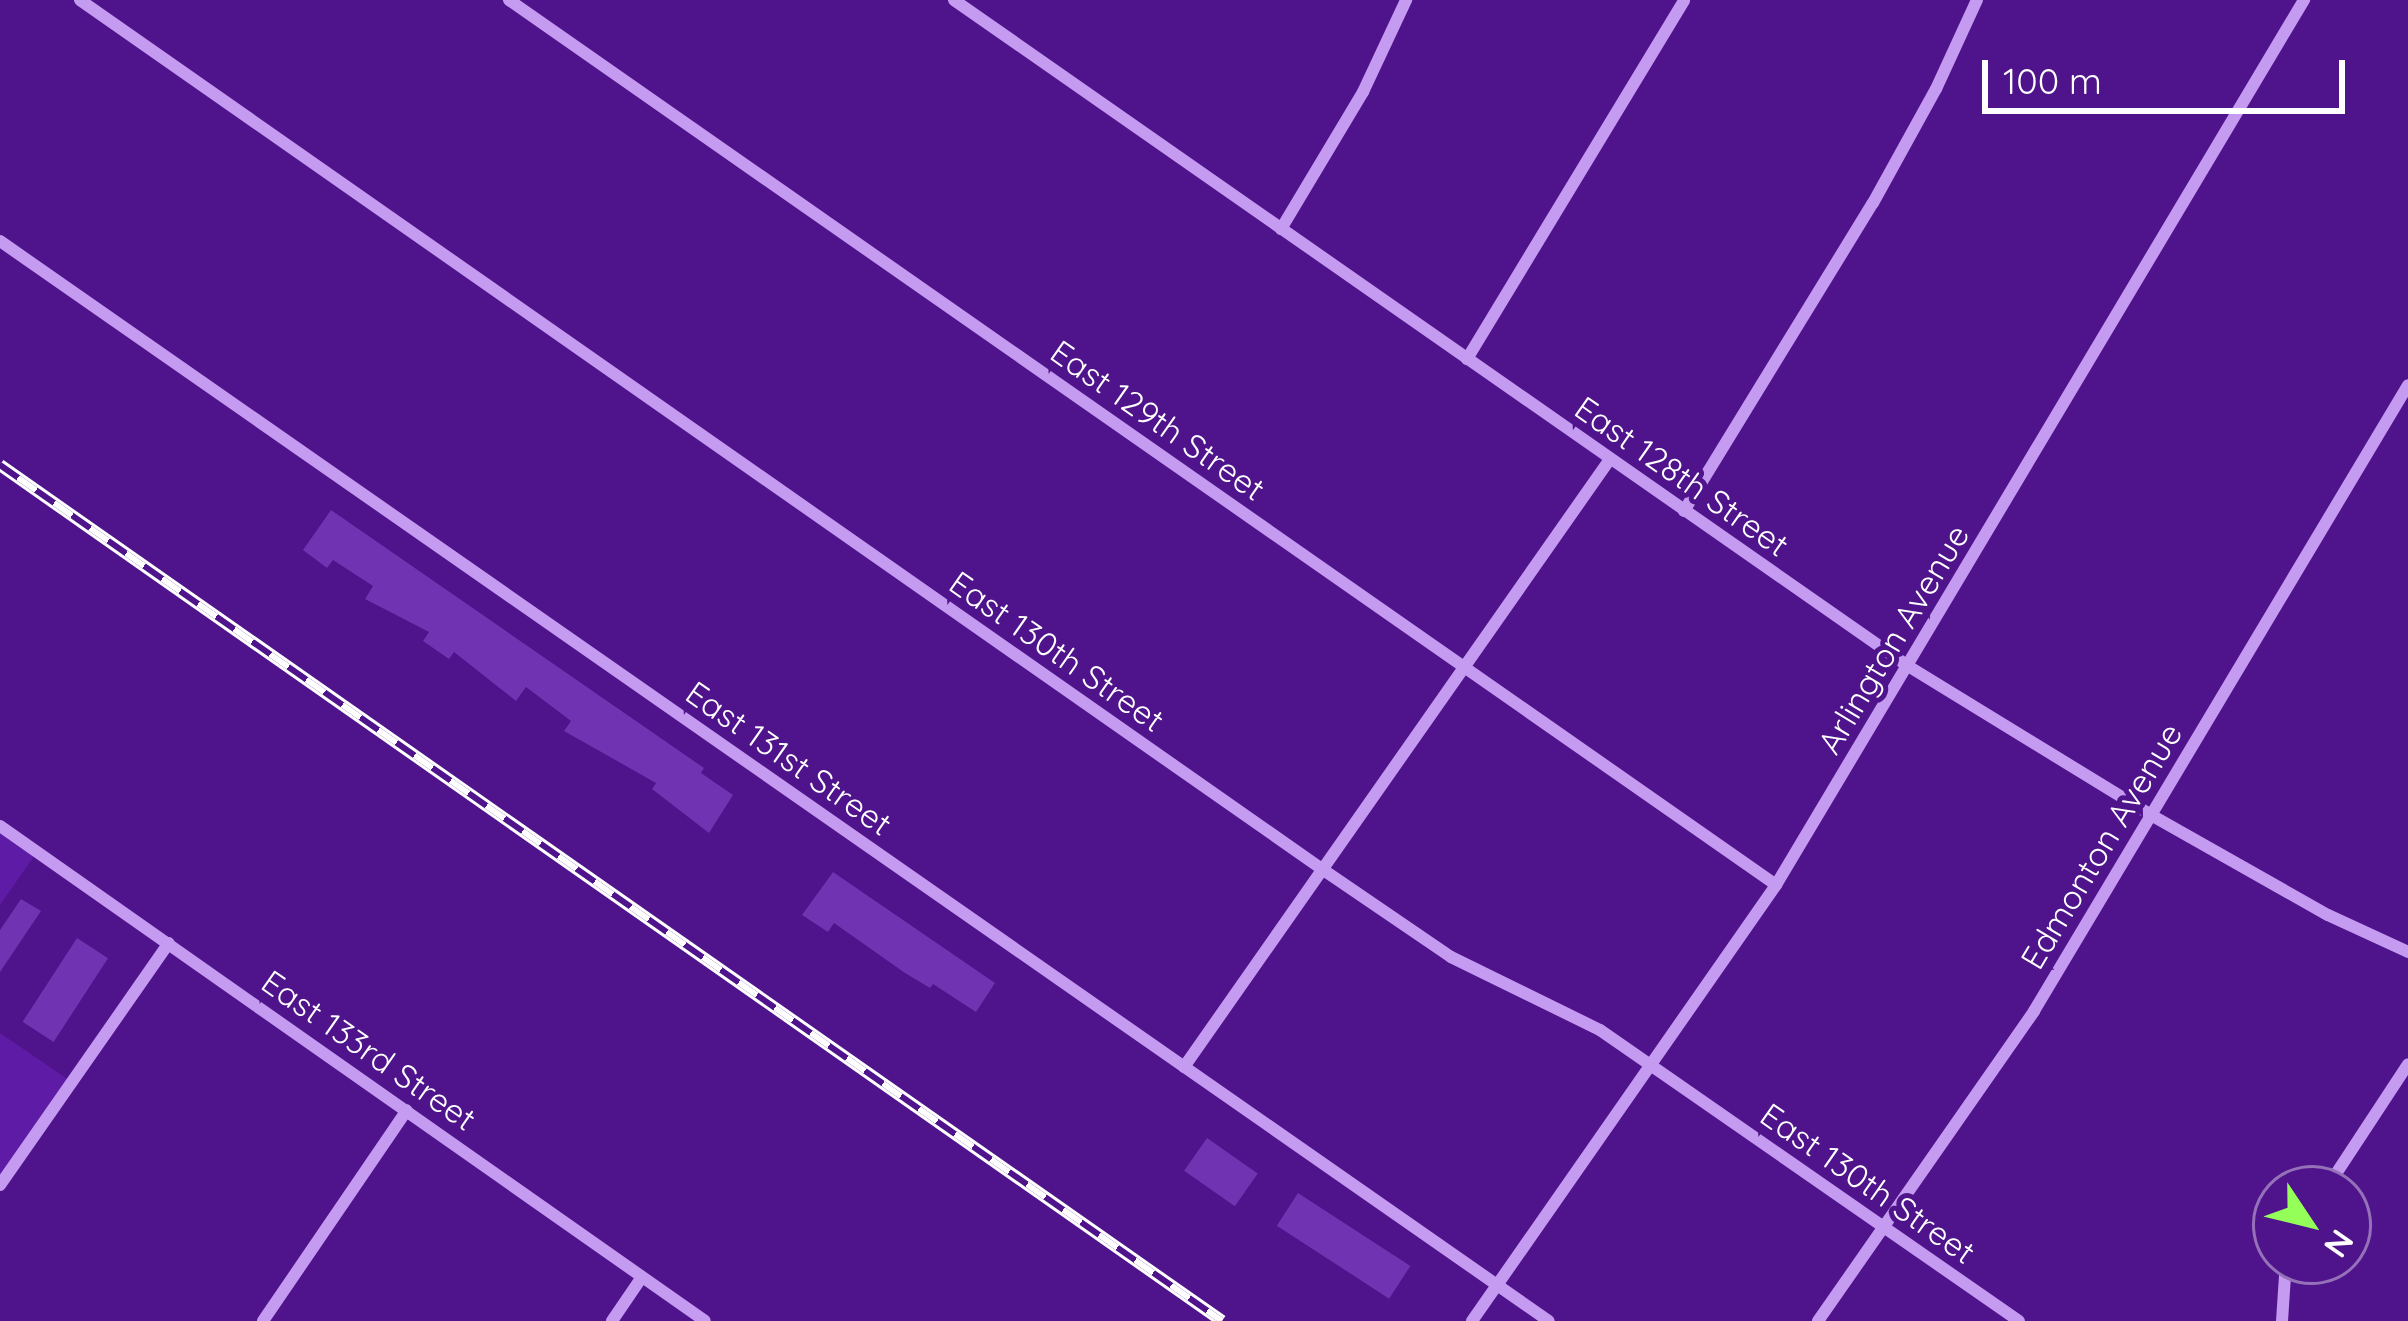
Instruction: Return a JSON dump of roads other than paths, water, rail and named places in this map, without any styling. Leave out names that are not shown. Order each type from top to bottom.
[{"type":"street","name":"East 130th Street","points":[[80,0],[1322,869],[1451,956],[1600,1030],[2019,1321]]},
{"type":"street","name":"East 129th Street","points":[[509,0],[1775,885]]},
{"type":"street","name":"East 128th Street","points":[[954,0],[1908,666],[2151,815],[2328,916],[2408,952]]},
{"type":"street","points":[[1281,229],[1363,92],[1406,0]]},
{"type":"street","points":[[1467,359],[1684,0]]},
{"type":"street","points":[[1684,511],[1873,203],[1936,89],[1977,0]]},
{"type":"street","name":"Arlington Avenue","points":[[1472,1321],[1775,885],[2304,0]]},
{"type":"street","name":"East 131st Street","points":[[0,242],[1549,1321]]},
{"type":"street","name":"Edmonton Avenue","points":[[1818,1321],[2034,1011],[2408,385]]},
{"type":"street","points":[[1184,1067],[1610,459]]},
{"type":"street","name":"East 133rd Street","points":[[0,826],[705,1321]]},
{"type":"street","points":[[0,1185],[170,943]]},
{"type":"street","points":[[2342,1165],[2408,1064]]},
{"type":"street","points":[[262,1321],[407,1110]]},
{"type":"street","points":[[612,1321],[642,1277]]},
{"type":"street","points":[[2282,1321],[2284,1285]]},
{"type":"railway","points":[[0,465],[1222,1321]]}]
